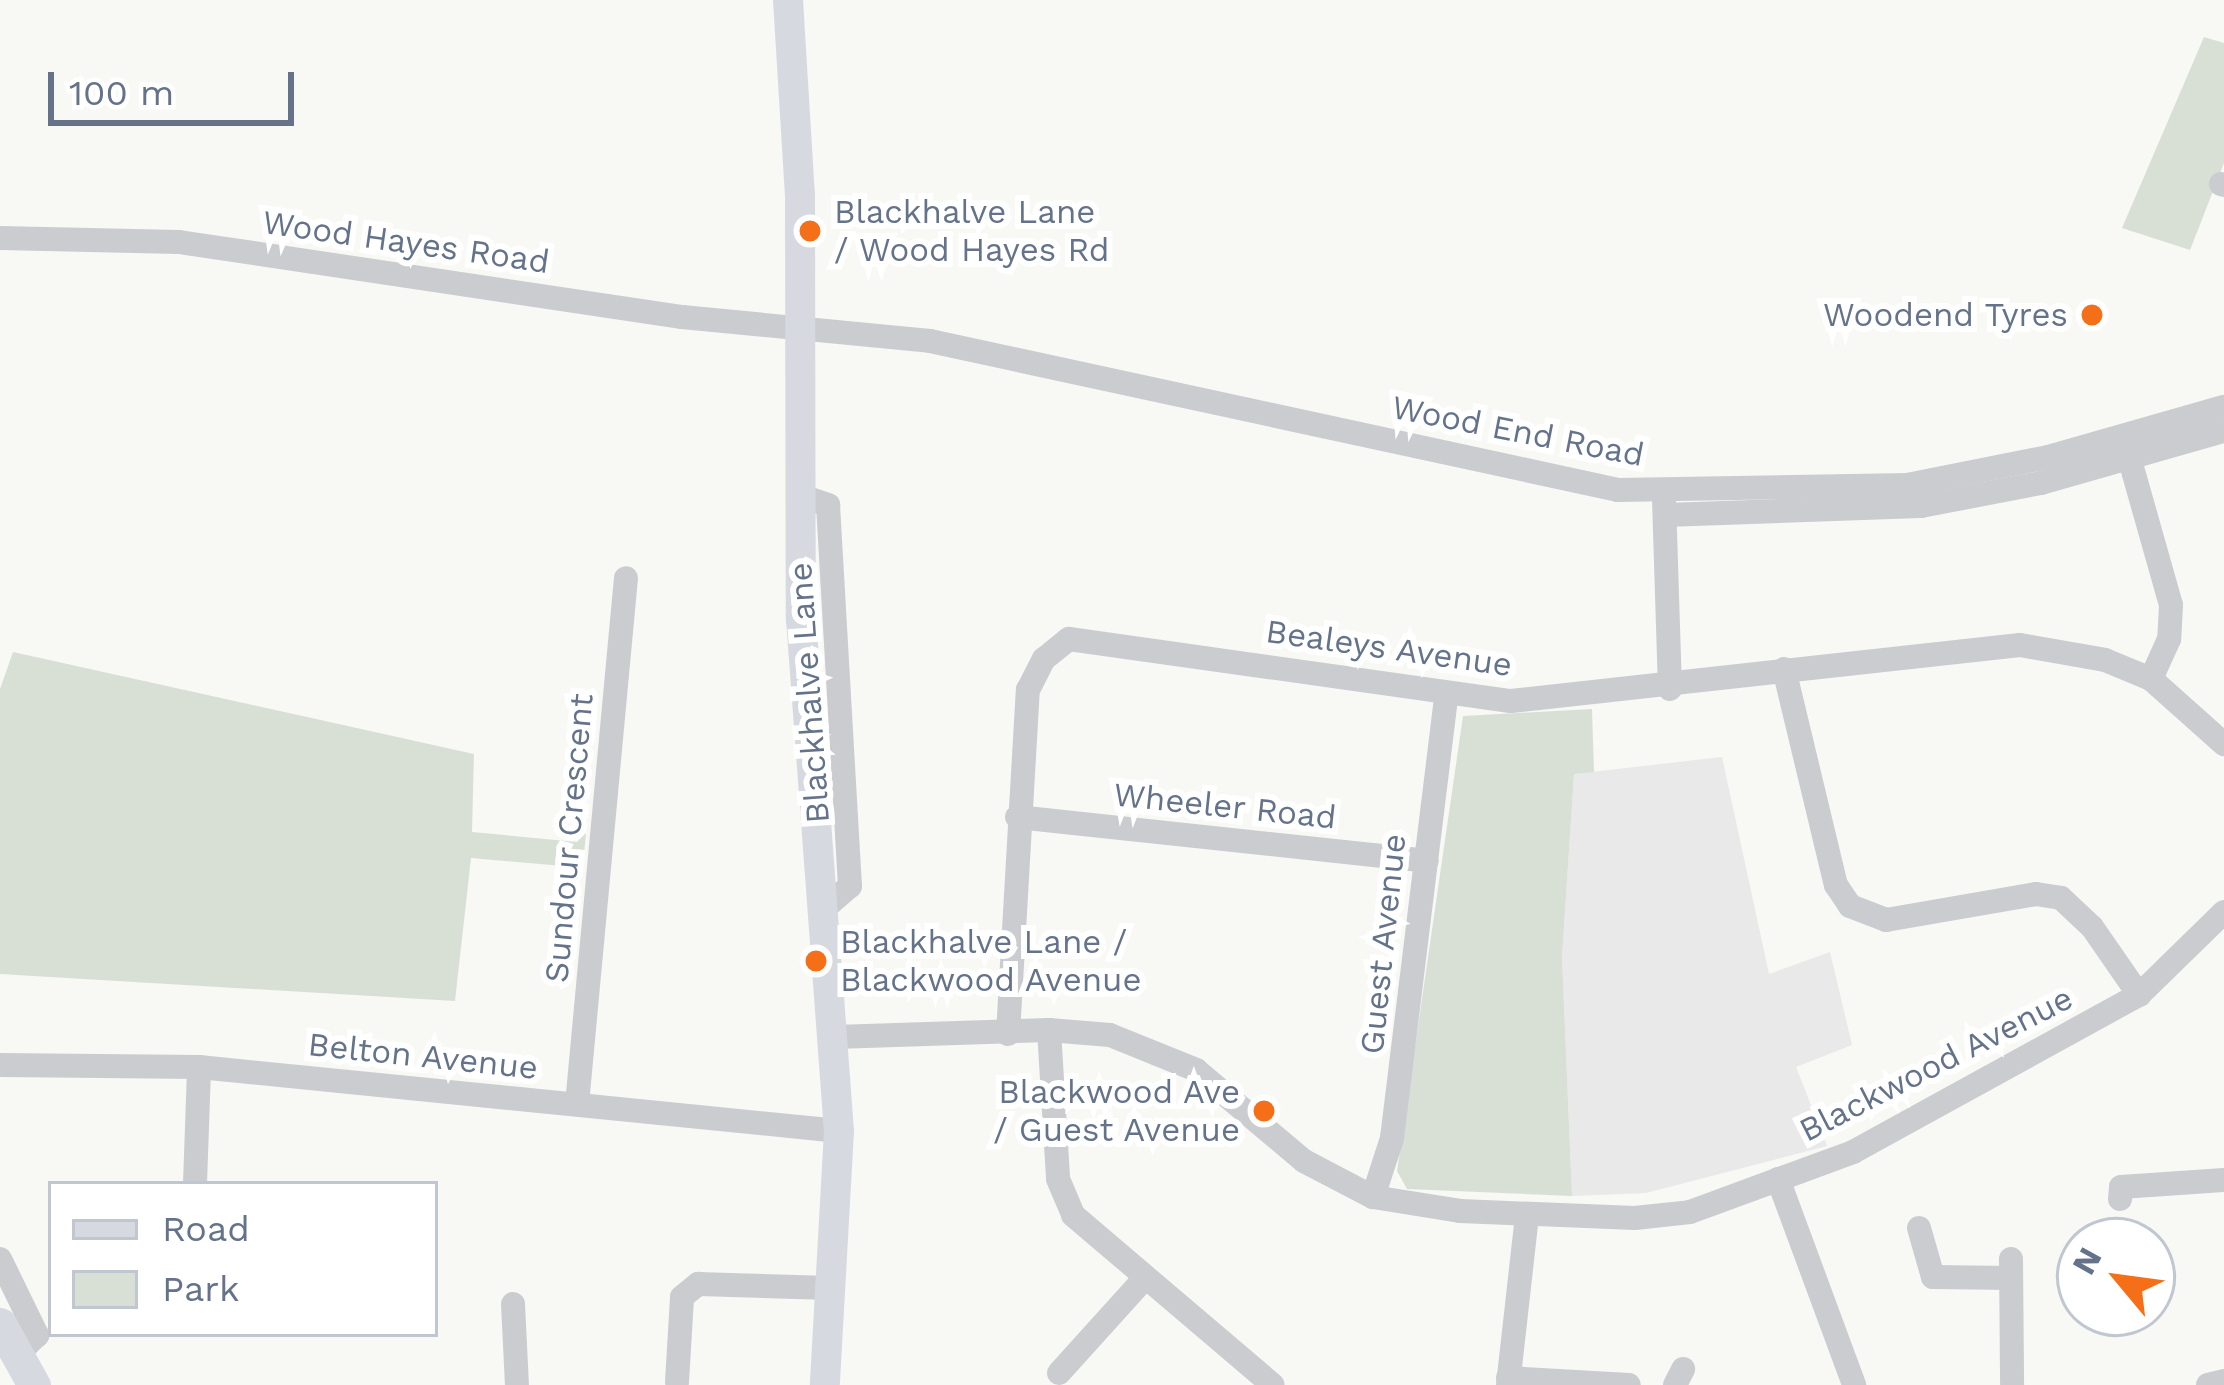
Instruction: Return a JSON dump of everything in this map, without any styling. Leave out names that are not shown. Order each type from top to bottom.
[{"type":"highway","points":[[0,1324],[34,1385]]},
{"type":"main road","name":"Blackhalve Lane","points":[[788,0],[800,329],[802,639],[826,907],[839,1131],[825,1385]]},
{"type":"street","name":"Wood Hayes Road","points":[[0,238],[179,242],[800,329]]},
{"type":"street","name":"Wood End Road","points":[[800,329],[930,341],[1665,502],[1907,485],[2126,447],[2224,407]]},
{"type":"street","points":[[2151,680],[2169,639],[2171,605],[2126,447],[2224,431]]},
{"type":"street","points":[[1665,502],[1670,688]]},
{"type":"street","name":"Sundour Crescent","points":[[578,1104],[626,578]]},
{"type":"street","name":"Bealeys Avenue","points":[[1008,1034],[1017,817],[1028,690],[1044,659],[1070,639],[1168,647],[1446,696],[1511,701],[1670,688],[1784,669],[2020,645],[2105,660],[2151,680],[2224,744]]},
{"type":"street","points":[[1784,669],[1836,885],[1850,906],[1886,920],[2036,894],[2061,898],[2092,927],[2139,995]]},
{"type":"street","name":"Guest Avenue","points":[[1373,1197],[1392,1138],[1446,696]]},
{"type":"street","name":"Wheeler Road","points":[[1017,817],[1426,861]]},
{"type":"street","name":"Blackwood Avenue","points":[[835,1037],[1049,1030],[1130,1040],[1181,1061],[1304,1161],[1373,1197],[1527,1215],[1690,1211],[1853,1152],[2139,995],[2224,912]]},
{"type":"street","points":[[1049,1030],[1062,1196],[1144,1280],[1273,1385]]},
{"type":"street","name":"Belton Avenue","points":[[0,1065],[199,1067],[839,1131]]},
{"type":"street","points":[[195,1181],[199,1067]]},
{"type":"street","points":[[1778,1179],[1854,1385]]},
{"type":"street","points":[[2120,1199],[2121,1186],[2224,1180]]},
{"type":"street","points":[[1527,1215],[1508,1382],[1629,1385]]},
{"type":"street","points":[[1919,1228],[1934,1277],[2011,1269],[2012,1385]]},
{"type":"street","points":[[0,1259],[37,1335],[17,1355]]},
{"type":"street","points":[[1059,1373],[1144,1280]]},
{"type":"street","points":[[677,1382],[682,1297],[698,1283],[830,1288]]},
{"type":"street","points":[[513,1304],[518,1385]]},
{"type":"street","points":[[2208,1385],[2224,1381]]},
{"type":"shaded area","points":[[1722,757],[1769,974],[1830,952],[1852,1045],[1796,1067],[1827,1146],[1646,1193],[1572,1196],[1562,957],[1574,774]]},
{"type":"green space","points":[[2204,37],[2224,43],[2224,163],[2190,250],[2122,228]]},
{"type":"green space","points":[[13,652],[474,754],[472,832],[577,842],[586,833],[582,876],[575,867],[471,858],[455,1001],[0,974],[0,689]]},
{"type":"green space","points":[[1592,709],[1594,772],[1574,774],[1562,957],[1572,1196],[1407,1189],[1397,1171],[1463,716]]},
{"type":"place","name":"Blackhalve Lane / Wood Hayes Rd","points":[[810,231]]},
{"type":"place","name":"Woodend Tyres","points":[[2092,315]]},
{"type":"place","name":"Blackhalve Lane / Blackwood Avenue","points":[[816,961]]},
{"type":"place","name":"Blackwood Ave / Guest Avenue","points":[[1264,1111]]}]
